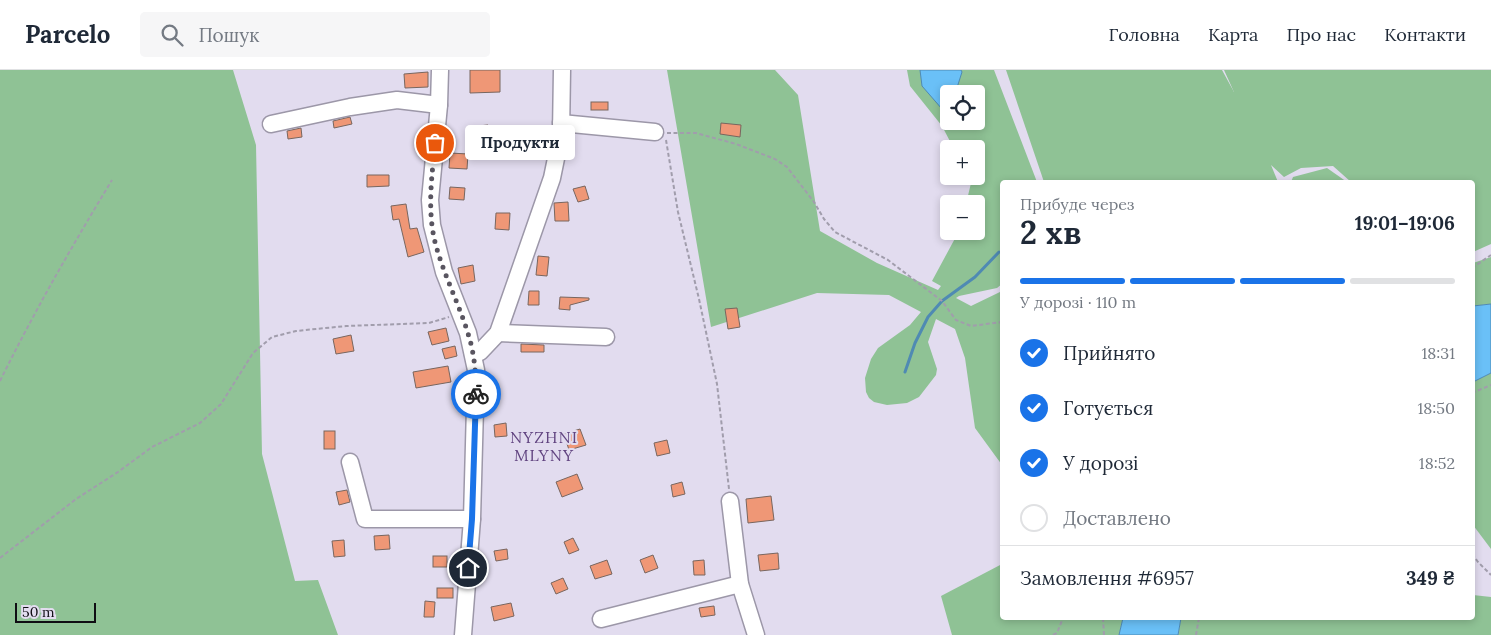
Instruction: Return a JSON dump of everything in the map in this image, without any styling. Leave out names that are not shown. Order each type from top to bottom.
[{"type":"street","points":[[440,70],[439,105],[430,200],[431,219],[439,256],[460,313],[476,370],[472,519],[463,635]]},
{"type":"street","points":[[473,354],[480,352],[498,333],[552,178],[561,134],[562,70]]},
{"type":"street","points":[[271,124],[350,107],[397,100],[439,105]]},
{"type":"street","points":[[561,123],[655,132]]},
{"type":"street","points":[[498,333],[606,338]]},
{"type":"street","points":[[350,462],[366,520],[472,519]]},
{"type":"street","points":[[730,501],[740,584],[756,635]]},
{"type":"street","points":[[601,619],[740,584]]},
{"type":"path","points":[[730,501],[717,384],[678,212],[665,133],[696,133],[736,144],[775,159],[787,167],[835,232],[888,260],[942,300],[956,320],[971,326],[1000,322]]},
{"type":"path","points":[[0,381],[52,281],[112,180]]},
{"type":"path","points":[[1475,266],[1491,255]]},
{"type":"path","points":[[0,558],[76,499],[152,447],[200,423],[221,404],[253,353],[272,337],[296,331],[346,326],[429,323],[460,313]]},
{"type":"path","points":[[1475,392],[1491,384]]},
{"type":"path","points":[[1475,558],[1491,575]]},
{"type":"path","points":[[1053,635],[1057,633],[1062,620]]},
{"type":"path","points":[[1103,620],[1104,635]]},
{"type":"path","points":[[1196,635],[1199,620]]},
{"type":"green space","points":[[0,70],[233,70],[256,145],[262,454],[295,581],[318,580],[338,635],[0,635]]},
{"type":"green space","points":[[667,70],[775,70],[798,95],[820,231],[877,263],[938,290],[941,286],[932,281],[954,240],[985,240],[985,195],[968,195],[971,185],[985,185],[985,140],[949,140],[944,130],[985,130],[985,85],[940,85],[940,124],[910,86],[907,70],[994,70],[1036,180],[1000,180],[1000,286],[956,298],[971,306],[1000,292],[1000,462],[975,428],[965,358],[955,329],[936,319],[928,342],[937,369],[936,375],[919,397],[907,403],[887,405],[874,402],[869,398],[866,392],[865,378],[871,359],[878,348],[910,325],[921,312],[889,295],[817,293],[711,327]]},
{"type":"green space","points":[[1006,70],[1222,70],[1234,92],[1224,70],[1491,70],[1491,244],[1475,251],[1475,180],[1349,180],[1333,166],[1301,168],[1284,177],[1271,165],[1277,180],[1043,180]]},
{"type":"green space","points":[[1327,168],[1344,180],[1292,180],[1293,177]]},
{"type":"green space","points":[[1491,257],[1491,304],[1475,306],[1475,262]]},
{"type":"green space","points":[[1491,373],[1491,549],[1475,528],[1475,381]]},
{"type":"green space","points":[[1000,565],[1000,620],[1123,620],[1119,635],[952,635],[941,596]]},
{"type":"green space","points":[[1475,595],[1491,597],[1491,635],[1178,635],[1181,620],[1475,620]]},
{"type":"water","points":[[920,70],[961,70],[962,72],[958,85],[940,85],[940,107],[922,86]]},
{"type":"water","points":[[1491,304],[1491,373],[1475,381],[1475,306]]},
{"type":"water","points":[[1123,620],[1181,620],[1178,635],[1119,635]]},
{"type":"building","points":[[470,70],[500,70],[500,92],[470,93]]},
{"type":"building","points":[[428,72],[428,87],[405,88],[404,74]]},
{"type":"building","points":[[591,102],[608,102],[608,110],[591,110]]},
{"type":"building","points":[[350,117],[352,124],[334,128],[333,121]]},
{"type":"building","points":[[721,123],[741,125],[740,137],[720,134]]},
{"type":"building","points":[[488,125],[489,139],[479,140],[478,126]]},
{"type":"building","points":[[301,128],[302,137],[288,139],[287,131]]},
{"type":"building","points":[[450,153],[468,154],[467,169],[449,168]]},
{"type":"building","points":[[367,175],[389,175],[389,186],[367,187]]},
{"type":"building","points":[[585,186],[589,199],[578,202],[573,189]]},
{"type":"building","points":[[450,187],[465,188],[464,200],[449,199]]},
{"type":"building","points":[[568,202],[569,221],[555,221],[554,203]]},
{"type":"building","points":[[406,204],[410,229],[417,228],[424,252],[408,257],[399,219],[393,220],[391,206]]},
{"type":"building","points":[[496,213],[510,213],[509,230],[495,229]]},
{"type":"building","points":[[538,256],[549,257],[547,276],[536,275]]},
{"type":"building","points":[[473,265],[475,281],[461,284],[458,268]]},
{"type":"building","points":[[529,291],[539,291],[539,305],[528,305]]},
{"type":"building","points":[[560,297],[589,298],[589,300],[570,305],[570,310],[559,309]]},
{"type":"building","points":[[737,308],[740,327],[728,329],[725,309]]},
{"type":"building","points":[[446,328],[449,341],[432,345],[428,332]]},
{"type":"building","points":[[351,335],[354,351],[336,354],[333,339]]},
{"type":"building","points":[[521,344],[544,345],[544,352],[521,352]]},
{"type":"building","points":[[455,346],[457,356],[445,359],[442,349]]},
{"type":"building","points":[[448,366],[451,382],[416,388],[413,372]]},
{"type":"building","points":[[506,423],[507,436],[495,437],[494,425]]},
{"type":"building","points":[[580,429],[586,445],[569,450],[564,434]]},
{"type":"building","points":[[324,431],[335,431],[335,449],[324,449]]},
{"type":"building","points":[[667,440],[670,453],[657,456],[654,443]]},
{"type":"building","points":[[577,474],[583,489],[562,497],[556,482]]},
{"type":"building","points":[[682,482],[685,494],[673,497],[671,485]]},
{"type":"building","points":[[347,490],[350,502],[339,505],[336,492]]},
{"type":"building","points":[[771,496],[774,520],[748,523],[746,499]]},
{"type":"building","points":[[389,535],[390,549],[375,550],[374,536]]},
{"type":"building","points":[[573,538],[579,550],[569,554],[564,542]]},
{"type":"building","points":[[344,540],[345,556],[334,557],[332,541]]},
{"type":"building","points":[[507,549],[508,559],[496,561],[494,551]]},
{"type":"building","points":[[778,553],[779,569],[760,571],[758,555]]},
{"type":"building","points":[[653,555],[658,568],[645,573],[640,560]]},
{"type":"building","points":[[433,556],[447,556],[447,567],[433,567]]},
{"type":"building","points":[[607,560],[612,574],[595,579],[590,566]]},
{"type":"building","points":[[704,560],[705,575],[694,575],[693,561]]},
{"type":"building","points":[[563,578],[568,589],[556,594],[551,583]]},
{"type":"building","points":[[437,588],[453,588],[453,598],[437,598]]},
{"type":"building","points":[[425,601],[435,602],[434,617],[424,617]]},
{"type":"building","points":[[511,603],[514,616],[494,621],[491,607]]},
{"type":"building","points":[[714,606],[715,615],[701,617],[699,608]]},
{"type":"waterway","points":[[905,372],[915,343],[928,317],[942,301],[975,277],[999,252]]},
{"type":"way so far","points":[[435,143],[430,200],[432,225],[444,272],[468,333],[476,370],[476,394]]},
{"type":"place","name":"Продукти","points":[[435,143]]},
{"type":"district","name":"NYZHNI MLYNY","points":[[544,446]]},
{"type":"route","points":[[468,568],[472,519],[476,394]]}]
